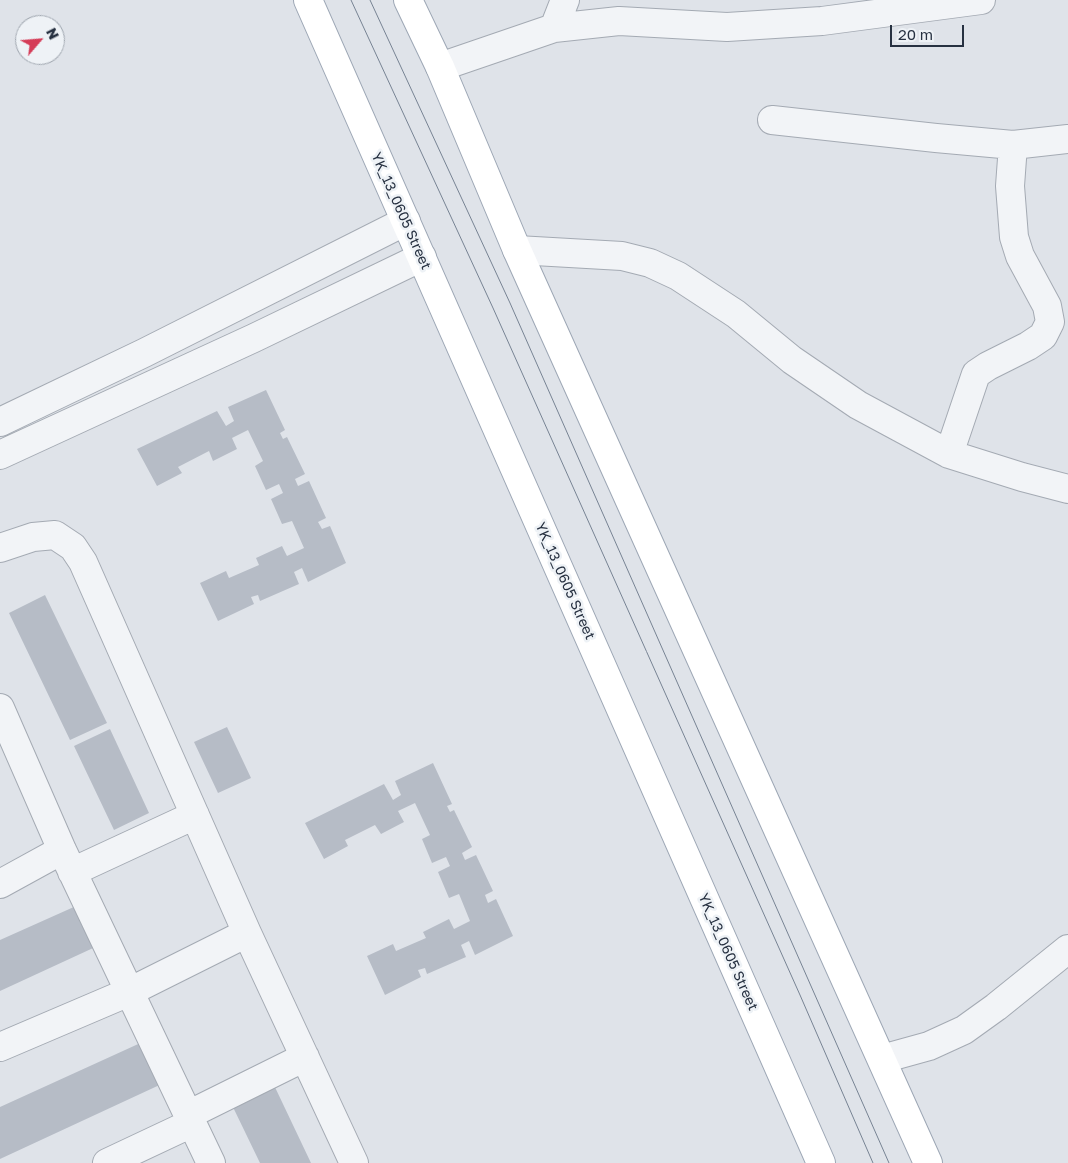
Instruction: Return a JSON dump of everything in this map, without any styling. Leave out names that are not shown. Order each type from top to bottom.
[{"type":"main road","name":"YK_13_0605 Street","points":[[308,0],[821,1163]]},
{"type":"main road","points":[[408,0],[440,67],[517,250],[928,1163]]},
{"type":"street","points":[[554,28],[565,0]]},
{"type":"street","points":[[440,67],[554,28],[619,21],[727,27],[822,21],[981,0]]},
{"type":"street","points":[[772,120],[1013,145],[1068,139]]},
{"type":"street","points":[[949,454],[976,374],[1043,336],[1050,322],[1047,306],[1020,256],[1014,237],[1010,186],[1013,145]]},
{"type":"street","points":[[0,422],[144,353],[406,221]]},
{"type":"street","points":[[517,250],[622,256],[650,263],[678,276],[736,314],[792,360],[858,405],[949,454],[1068,489]]},
{"type":"street","points":[[0,455],[422,258]]},
{"type":"street","points":[[0,548],[33,537],[55,535],[73,547],[83,562],[248,933],[354,1163]]},
{"type":"street","points":[[0,708],[67,861],[211,1163]]},
{"type":"street","points":[[0,884],[195,815]]},
{"type":"street","points":[[0,1047],[129,992],[248,933]]},
{"type":"street","points":[[882,1059],[929,1046],[964,1030],[996,1007],[1068,949]]},
{"type":"street","points":[[107,1163],[305,1057]]},
{"type":"building","points":[[266,390],[285,430],[280,433],[283,439],[287,437],[305,474],[295,479],[298,486],[309,481],[326,518],[318,522],[322,529],[330,526],[346,563],[308,582],[302,568],[294,572],[299,584],[260,601],[258,595],[251,597],[254,604],[218,621],[200,583],[226,571],[229,578],[259,565],[256,558],[282,546],[287,556],[304,548],[292,521],[282,524],[271,499],[283,493],[279,484],[266,490],[255,466],[263,461],[248,430],[232,438],[237,449],[213,461],[209,451],[178,467],[182,473],[157,486],[137,449],[217,411],[226,426],[234,421],[228,407]]},
{"type":"building","points":[[45,595],[107,723],[70,740],[9,613]]},
{"type":"building","points":[[227,727],[251,778],[218,793],[194,742]]},
{"type":"building","points":[[110,729],[149,813],[114,830],[74,746]]},
{"type":"building","points":[[433,763],[452,804],[447,806],[450,812],[454,810],[472,847],[462,853],[465,860],[476,855],[493,891],[485,895],[488,903],[496,899],[513,936],[475,955],[469,941],[461,945],[466,957],[427,974],[425,968],[418,970],[421,977],[385,995],[367,956],[393,944],[396,951],[426,938],[423,932],[449,919],[454,929],[470,921],[459,894],[449,898],[438,872],[450,866],[446,857],[432,863],[422,839],[430,835],[415,803],[398,811],[404,822],[381,834],[375,825],[345,840],[348,846],[324,859],[305,823],[384,784],[393,800],[401,795],[395,781]]},
{"type":"building","points":[[85,902],[104,943],[0,991],[0,940]]},
{"type":"building","points":[[147,1040],[166,1082],[0,1159],[0,1107]]},
{"type":"building","points":[[273,1083],[311,1163],[260,1163],[231,1103]]},
{"type":"tram line","points":[[351,0],[493,308],[800,995],[873,1163]]},
{"type":"tram line","points":[[370,0],[510,303],[889,1163]]}]
